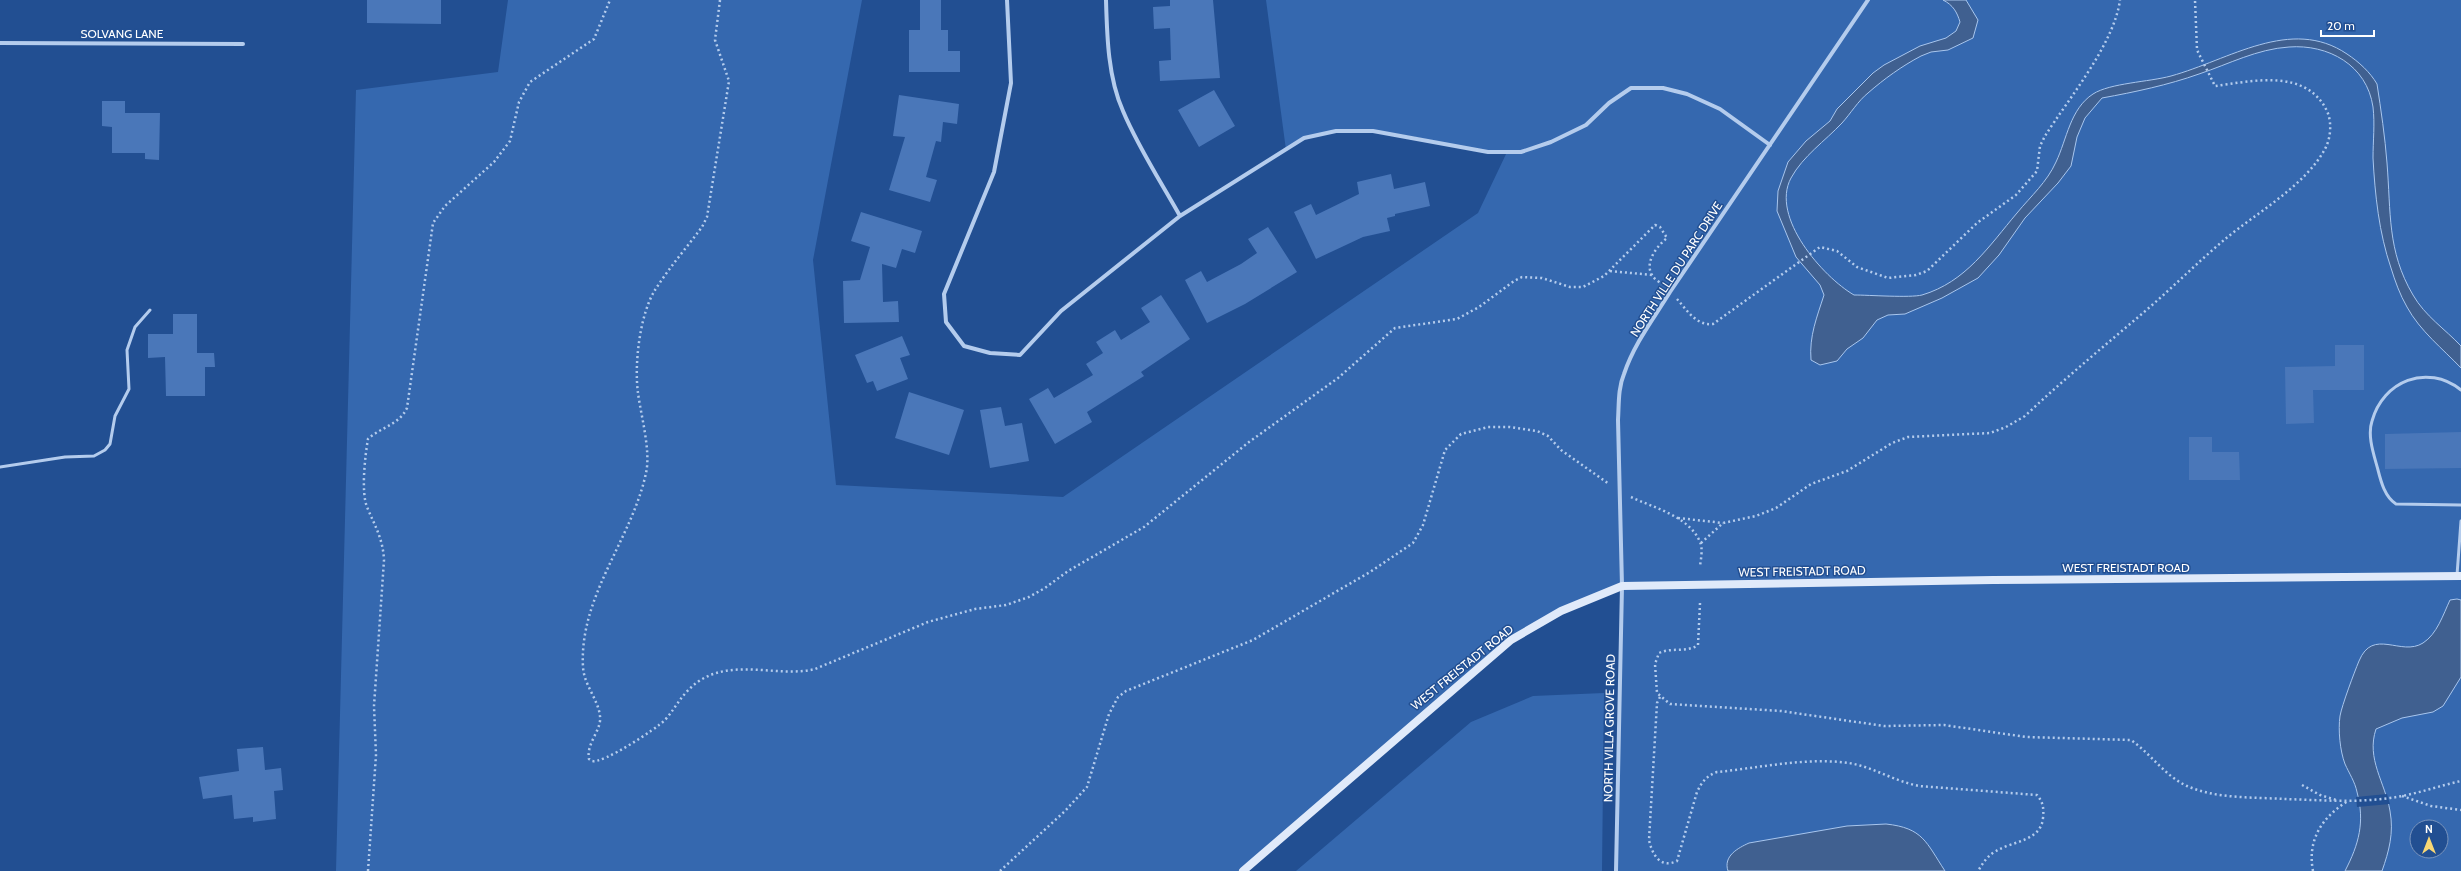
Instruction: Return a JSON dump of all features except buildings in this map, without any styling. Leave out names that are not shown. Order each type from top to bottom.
[{"type":"street","points":[[1007,0],[1011,83],[994,172],[944,294],[946,322],[964,346],[990,353],[1020,355],[1061,311],[1180,216],[1304,138],[1336,131],[1373,131],[1488,152],[1521,152],[1551,142],[1586,126],[1609,103],[1631,88],[1663,88],[1687,94],[1720,109],[1770,145]]},
{"type":"street","points":[[1106,0],[1107,37],[1113,76],[1122,111],[1180,216]]},
{"type":"street","name":"NORTH VILLE DU PARC DRIVE","points":[[1622,586],[1619,395],[1624,374],[1642,336],[1670,292],[1868,0]]},
{"type":"street","name":"SOLVANG LANE","points":[[0,43],[243,44]]},
{"type":"street","name":"WEST FREISTADT ROAD","points":[[1243,871],[1510,640],[1561,611],[1622,586],[1993,580],[2459,576]]},
{"type":"street","name":"NORTH VILLA GROVE ROAD","points":[[1616,871],[1622,586]]},
{"type":"lane","points":[[0,467],[65,457],[94,456],[105,450],[110,444],[114,416],[129,389],[127,350],[135,327],[150,310]]},
{"type":"lane","points":[[2461,390],[2436,376],[2418,376],[2390,391],[2378,404],[2371,423],[2371,442],[2379,476],[2389,499],[2396,504],[2461,505]]},
{"type":"lane","points":[[2459,576],[2461,520]]},
{"type":"path","points":[[368,871],[376,755],[374,706],[384,560],[384,545],[367,506],[365,496],[365,453],[368,439],[380,429],[399,420],[407,408],[433,222],[445,206],[494,162],[510,141],[519,102],[530,82],[594,39],[610,0]]},
{"type":"path","points":[[720,0],[714,40],[729,81],[706,217],[702,227],[655,290],[646,310],[637,364],[637,384],[648,466],[640,495],[600,585],[586,636],[583,668],[585,680],[600,716],[599,723],[588,752],[589,758],[592,761],[602,760],[654,730],[666,719],[684,692],[701,680],[719,672],[768,669],[793,672],[810,671],[928,622],[1029,597],[1144,527],[1249,442],[1338,378],[1395,328],[1457,319],[1479,308],[1514,281],[1522,277],[1542,278],[1570,287],[1583,287],[1595,282],[1609,271],[1655,226],[1660,227],[1667,238],[1655,251],[1650,268],[1652,275],[1670,292],[1692,317],[1706,325],[1713,324],[1820,247],[1838,251],[1857,267],[1888,278],[1910,276],[1928,271],[1977,222],[2016,195],[2036,171],[2040,146],[2044,136],[2086,75],[2112,30],[2118,15],[2120,0]]},
{"type":"path","points":[[1678,518],[1723,523],[1756,516],[1776,508],[1811,484],[1852,468],[1892,443],[1908,436],[1977,435],[2006,427],[2025,416],[2223,241],[2304,175],[2325,148],[2329,136],[2328,114],[2318,98],[2300,85],[2281,80],[2215,86],[2198,50],[2195,0]]},
{"type":"path","points":[[1609,271],[1652,275]]},
{"type":"path","points":[[1000,871],[1066,811],[1087,787],[1108,714],[1118,697],[1126,691],[1254,640],[1370,572],[1413,543],[1423,525],[1444,450],[1461,434],[1488,427],[1510,427],[1537,431],[1548,436],[1560,450],[1620,491],[1678,518],[1690,528],[1701,543],[1700,566]]},
{"type":"path","points":[[1701,543],[1723,523]]},
{"type":"path","points":[[1700,603],[1698,645],[1691,650],[1668,649],[1658,653],[1655,664],[1657,692],[1660,697],[1670,704],[1781,711],[1884,726],[1944,725],[2026,737],[2132,740],[2145,750],[2161,768],[2188,787],[2211,793],[2256,798],[2340,801],[2392,798],[2461,781]]},
{"type":"path","points":[[1660,697],[1657,703],[1649,840],[1652,854],[1663,863],[1670,864],[1677,861],[1697,792],[1701,782],[1709,775],[1717,772],[1808,763],[1836,762],[1871,770],[1904,783],[1919,786],[2037,795],[2043,803],[2043,826],[2037,833],[1997,850],[1986,858],[1978,871]]},
{"type":"path","points":[[2302,784],[2320,795],[2340,801]]},
{"type":"path","points":[[2401,796],[2431,806],[2461,810]]},
{"type":"path","points":[[2313,871],[2311,849],[2314,836],[2326,819],[2348,801]]},
{"type":"shaded area","points":[[508,0],[862,0],[813,260],[836,485],[1063,497],[1478,213],[1507,152],[1488,152],[1396,134],[1347,130],[1324,132],[1304,138],[1286,150],[1266,0],[2461,0],[2461,871],[1616,871],[1621,586],[1511,640],[1243,871],[336,871],[356,90],[498,72]]},
{"type":"shaded area","points":[[1943,0],[1966,0],[1978,20],[1973,38],[1948,50],[1931,52],[1921,56],[1900,68],[1864,96],[1842,123],[1808,156],[1796,170],[1791,178],[1786,193],[1788,210],[1794,227],[1803,244],[1828,275],[1854,295],[1922,295],[1938,289],[1964,272],[1976,262],[2048,176],[2060,153],[2074,116],[2085,100],[2100,90],[2119,85],[2171,76],[2260,45],[2282,40],[2304,39],[2326,43],[2347,54],[2356,60],[2371,75],[2377,84],[2383,124],[2394,247],[2405,279],[2418,303],[2429,316],[2461,346],[2461,368],[2432,339],[2412,316],[2404,302],[2394,278],[2383,241],[2378,214],[2373,158],[2374,113],[2369,92],[2363,79],[2343,60],[2318,49],[2304,47],[2277,48],[2254,54],[2175,82],[2102,98],[2085,118],[2077,137],[2071,166],[2058,183],[2025,218],[1999,255],[1978,278],[1942,298],[1905,314],[1888,315],[1877,320],[1863,338],[1847,349],[1837,361],[1820,365],[1811,360],[1812,335],[1824,295],[1820,285],[1796,257],[1777,211],[1778,191],[1788,162],[1806,141],[1830,121],[1837,109],[1873,73],[1884,65],[1920,46],[1946,38],[1956,31],[1960,22],[1954,9]]},
{"type":"shaded area","points":[[2450,600],[2461,600],[2461,677],[2443,706],[2433,712],[2402,718],[2376,729],[2373,750],[2377,770],[2388,800],[2391,819],[2389,849],[2382,871],[2345,871],[2357,842],[2360,813],[2356,788],[2345,764],[2342,753],[2339,722],[2343,704],[2359,661],[2365,651],[2372,646],[2388,644],[2406,647],[2423,643],[2436,629]]},
{"type":"shaded area","points":[[1604,693],[1602,871],[1296,871],[1471,722],[1533,696]]},
{"type":"shaded area","points":[[1886,824],[1908,829],[1916,833],[1928,844],[1945,871],[1728,871],[1728,861],[1732,853],[1749,843],[1847,826]]},
{"type":"pier","points":[[2387,794],[2390,804],[2357,807],[2356,797]]}]
